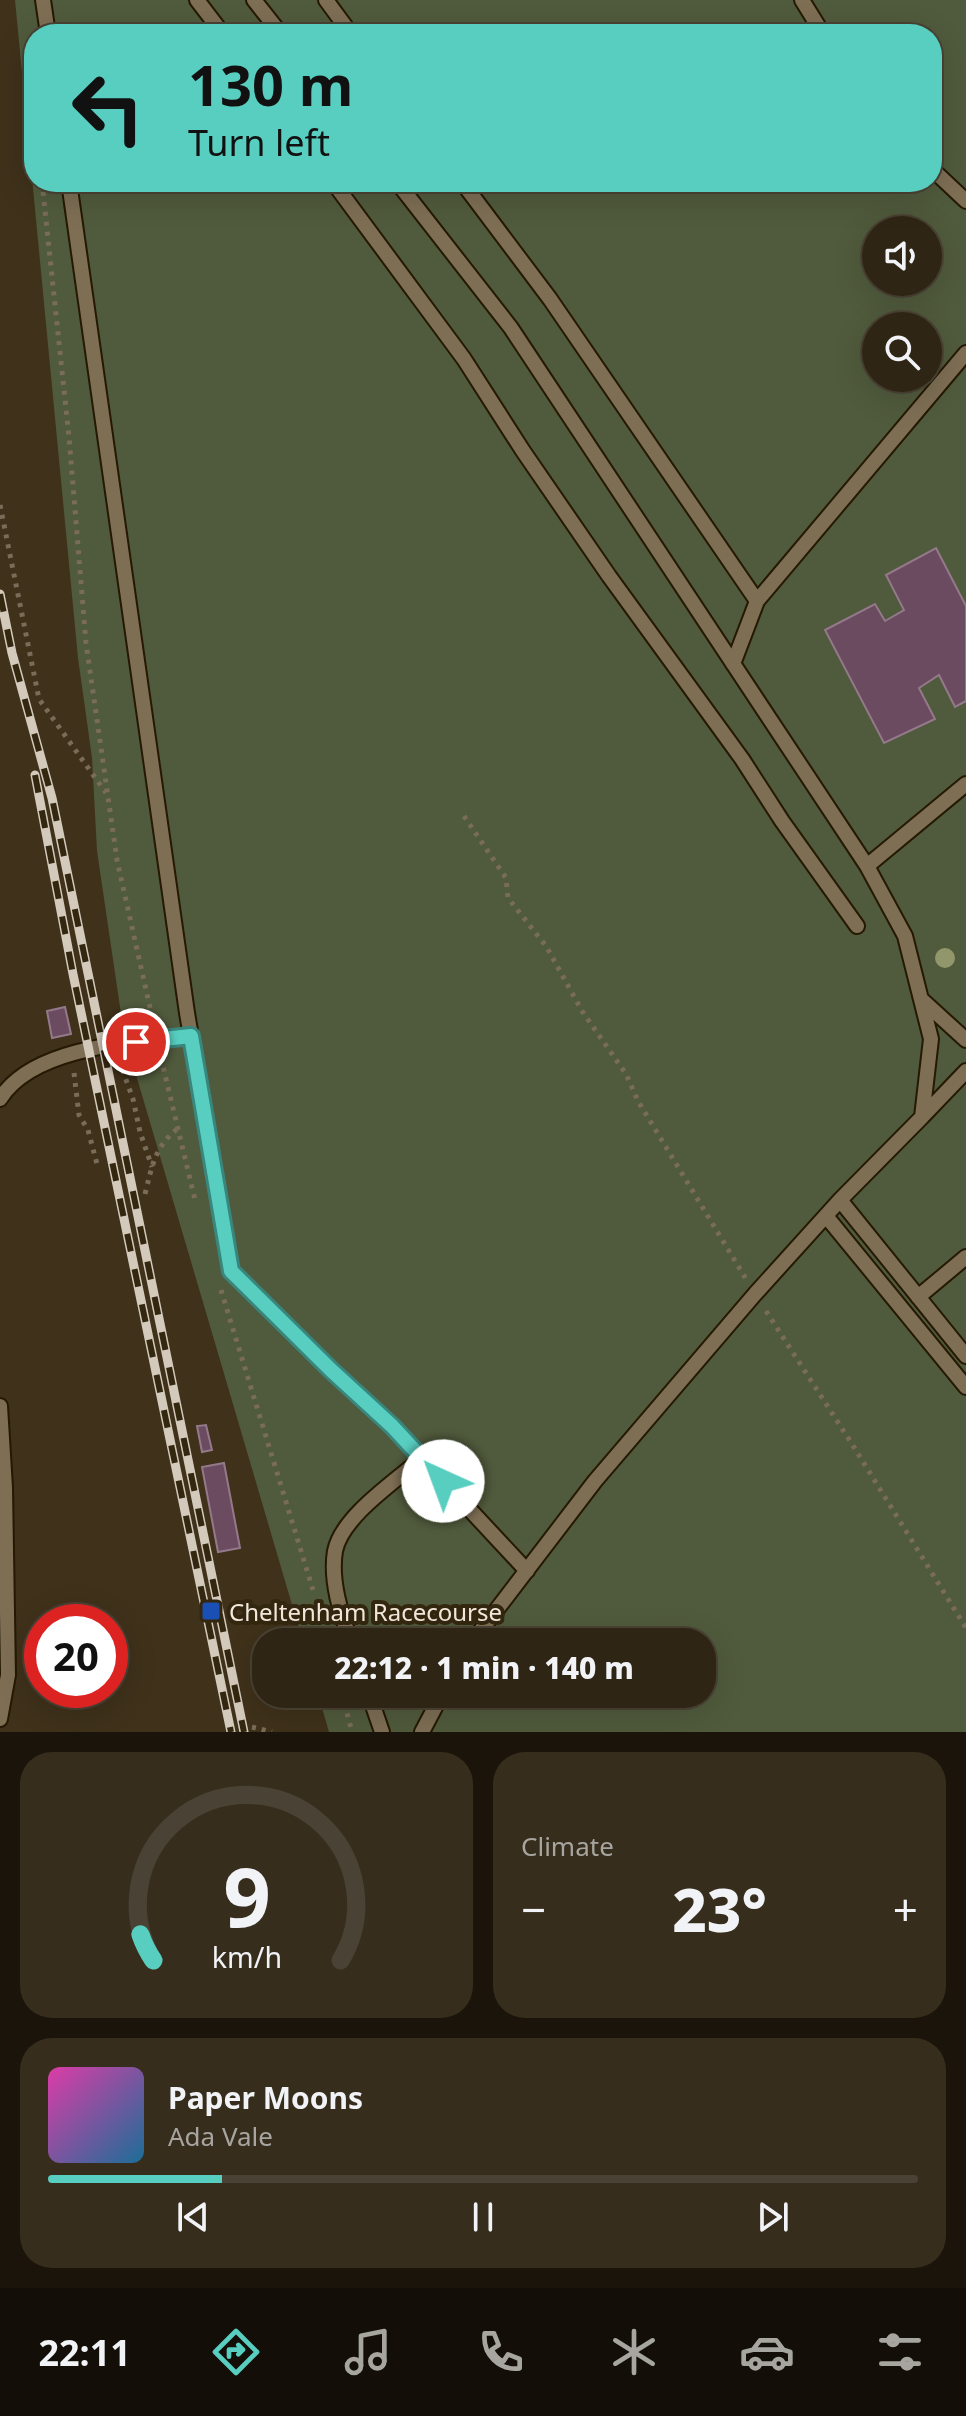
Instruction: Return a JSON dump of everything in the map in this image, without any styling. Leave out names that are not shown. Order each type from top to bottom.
[{"type":"lane","points":[[43,0],[47,24]]},
{"type":"lane","points":[[197,0],[215,24]]},
{"type":"lane","points":[[254,0],[273,24]]},
{"type":"lane","points":[[326,0],[344,24]]},
{"type":"lane","points":[[802,0],[817,24]]},
{"type":"lane","points":[[942,178],[966,201]]},
{"type":"lane","points":[[70,192],[191,1036],[231,1271],[392,1426],[527,1571]]},
{"type":"lane","points":[[340,192],[464,359],[523,451],[857,926]]},
{"type":"lane","points":[[405,192],[511,328],[867,866],[905,936],[931,1039],[922,1117]]},
{"type":"lane","points":[[470,192],[550,299],[757,601]]},
{"type":"lane","points":[[733,664],[757,601],[966,353]]},
{"type":"lane","points":[[867,866],[966,784]]},
{"type":"lane","points":[[921,999],[966,1040]]},
{"type":"lane","points":[[0,1099],[11,1083],[51,1059],[136,1042],[191,1036]]},
{"type":"lane","points":[[483,1628],[595,1481],[755,1294],[840,1200],[966,1071]]},
{"type":"lane","points":[[840,1200],[966,1356]]},
{"type":"lane","points":[[826,1216],[966,1387]]},
{"type":"lane","points":[[918,1297],[966,1257]]},
{"type":"lane","points":[[0,1406],[4,1671],[0,1719]]},
{"type":"lane","points":[[347,1628],[338,1599],[335,1571],[336,1550],[345,1529],[360,1511],[422,1458]]},
{"type":"lane","points":[[374,1708],[382,1732]]},
{"type":"lane","points":[[422,1732],[435,1708]]},
{"type":"path","points":[[0,505],[39,699],[107,793],[86,643],[69,437],[43,192]]},
{"type":"path","points":[[464,816],[506,878],[508,898],[546,946],[582,1011],[626,1074],[638,1101],[755,1294],[966,1628]]},
{"type":"path","points":[[136,1042],[138,1058],[120,1063],[152,1167]]},
{"type":"path","points":[[71,1054],[79,1115],[88,1130],[97,1164]]},
{"type":"path","points":[[145,1194],[163,1140],[177,1129]]},
{"type":"path","points":[[346,1708],[352,1732]]},
{"type":"path","points":[[252,1727],[272,1732]]},
{"type":"green space","name":"Cheltenham Racecourse","points":[[15,0],[966,0],[966,1732],[329,1732],[322,1708],[716,1708],[716,1628],[299,1628],[124,1034],[97,851],[92,758],[78,658],[33,192],[942,192],[942,24],[24,24],[24,94]]},
{"type":"building","points":[[936,548],[966,606],[966,701],[955,707],[939,675],[919,688],[935,719],[884,743],[825,630],[875,604],[885,621],[904,610],[886,575]]},
{"type":"building","points":[[65,1007],[71,1034],[52,1038],[47,1011]]},
{"type":"building","points":[[206,1425],[212,1450],[202,1452],[197,1426]]},
{"type":"building","points":[[224,1463],[240,1548],[218,1552],[202,1467]]},
{"type":"railway","points":[[0,594],[12,653],[52,798],[244,1732]]},
{"type":"railway","points":[[35,775],[73,974],[231,1732]]},
{"type":"place","name":"Cheltenham Racecourse","points":[[211,1611]]},
{"type":"route","points":[[136,1042],[191,1036],[231,1271],[392,1426],[443,1481]]}]
